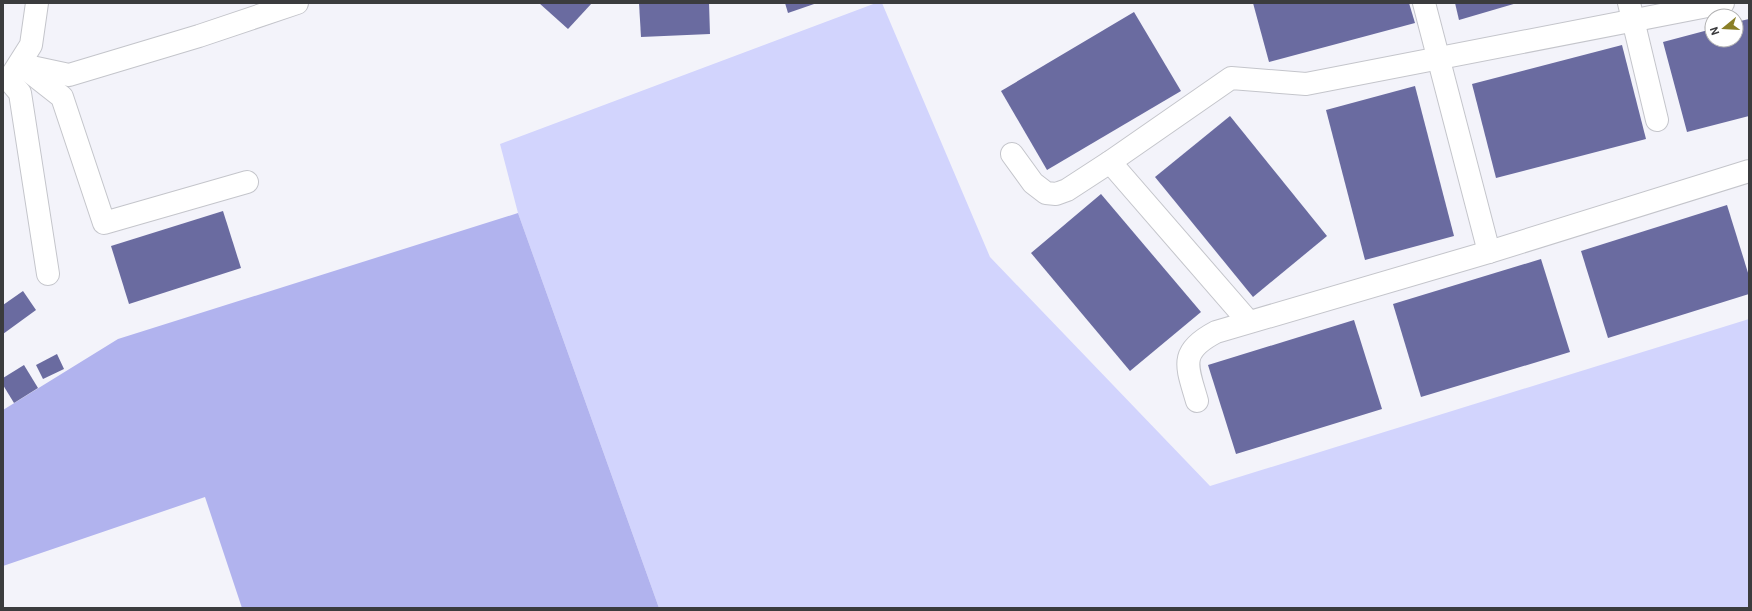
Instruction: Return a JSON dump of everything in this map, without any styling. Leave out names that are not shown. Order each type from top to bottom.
[{"type":"street","points":[[10,75],[31,45],[37,3]]},
{"type":"street","points":[[10,75],[69,75],[199,36],[297,3]]},
{"type":"street","points":[[1424,3],[1489,252]]},
{"type":"street","points":[[1012,154],[1033,183],[1046,193],[1056,194],[1067,190],[1110,162],[1231,78],[1306,84],[1438,59],[1631,12],[1723,3]]},
{"type":"street","points":[[1631,12],[1657,120]]},
{"type":"street","points":[[10,75],[62,97],[104,223],[247,182]]},
{"type":"street","points":[[10,75],[20,93],[48,274]]},
{"type":"street","points":[[1110,162],[1248,321]]},
{"type":"street","points":[[1197,401],[1189,373],[1188,360],[1191,351],[1200,340],[1216,332],[1248,321],[1489,252],[1749,171]]},
{"type":"shaded area","points":[[876,3],[882,3],[990,257],[1210,486],[1749,319],[1749,608],[659,608],[518,213],[500,144]]},
{"type":"shaded area","points":[[518,213],[659,608],[242,608],[205,497],[3,566],[3,410],[118,339]]},
{"type":"building","points":[[539,3],[592,3],[568,29]]},
{"type":"building","points":[[639,3],[709,3],[710,34],[641,37]]},
{"type":"building","points":[[785,3],[817,3],[788,13]]},
{"type":"building","points":[[1253,3],[1409,3],[1415,23],[1269,62]]},
{"type":"building","points":[[1455,3],[1517,3],[1459,20]]},
{"type":"building","points":[[1134,12],[1181,91],[1047,170],[1001,91]]},
{"type":"building","points":[[1749,19],[1749,116],[1687,132],[1663,42],[1704,31],[1704,48],[1744,48],[1744,20]]},
{"type":"building","points":[[1622,45],[1646,139],[1496,178],[1472,84]]},
{"type":"building","points":[[1415,86],[1454,236],[1365,260],[1326,110]]},
{"type":"building","points":[[1230,116],[1327,236],[1253,297],[1155,177]]},
{"type":"building","points":[[1101,194],[1201,312],[1130,371],[1031,253]]},
{"type":"building","points":[[1727,205],[1749,276],[1749,294],[1608,338],[1581,251]]},
{"type":"building","points":[[223,211],[241,268],[129,304],[111,246]]},
{"type":"building","points":[[1541,259],[1570,352],[1421,397],[1393,304]]},
{"type":"building","points":[[23,291],[36,310],[3,334],[3,305]]},
{"type":"building","points":[[1354,320],[1382,409],[1236,454],[1208,365]]},
{"type":"building","points":[[57,354],[64,369],[43,379],[36,365]]},
{"type":"building","points":[[24,365],[38,388],[14,403],[3,385],[3,378]]}]
